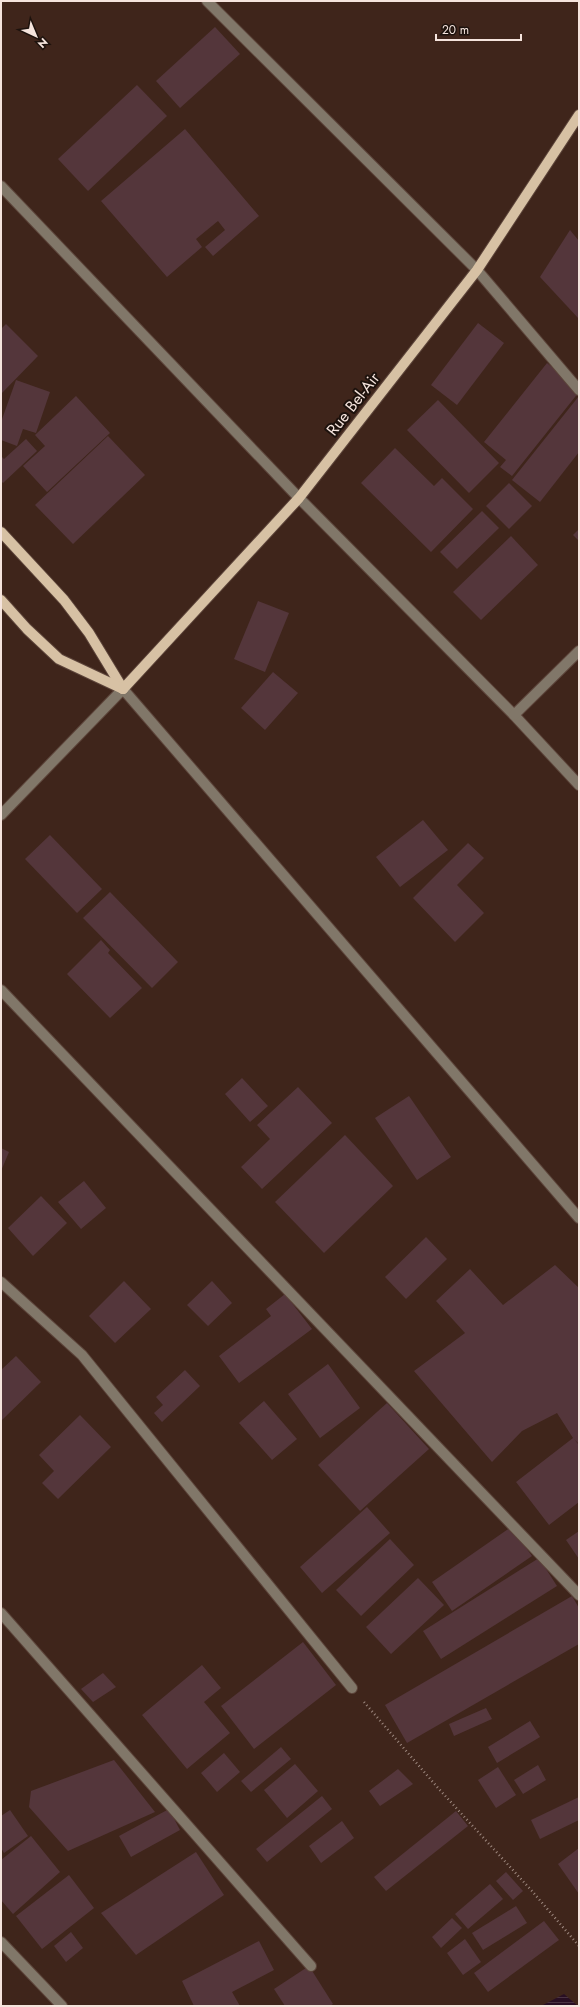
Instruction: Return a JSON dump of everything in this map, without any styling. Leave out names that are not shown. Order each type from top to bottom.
[{"type":"main road","name":"Rue Bel-Air","points":[[123,689],[299,498],[477,270],[579,115]]},
{"type":"main road","points":[[1,532],[64,600],[89,634],[123,689]]},
{"type":"main road","points":[[1,600],[27,629],[59,659],[123,689]]},
{"type":"street","points":[[207,1],[477,270],[579,390]]},
{"type":"street","points":[[1,186],[299,498],[514,715],[579,785]]},
{"type":"street","points":[[514,715],[579,651]]},
{"type":"street","points":[[1,815],[123,689],[579,1218]]},
{"type":"street","points":[[1,990],[579,1595]]},
{"type":"street","points":[[1,1282],[82,1355],[352,1688]]},
{"type":"street","points":[[1,1613],[310,1966]]},
{"type":"street","points":[[1,1942],[62,2006]]},
{"type":"path","points":[[352,1688],[438,1788],[532,1891],[579,1946]]},
{"type":"shaded area","points":[[564,1994],[578,2006],[541,2006]]},
{"type":"building","points":[[215,27],[240,54],[180,108],[156,81]]},
{"type":"building","points":[[137,85],[167,116],[88,191],[58,159]]},
{"type":"building","points":[[185,129],[259,216],[213,256],[205,247],[225,230],[218,221],[196,239],[202,247],[167,277],[101,201]]},
{"type":"building","points":[[570,230],[579,241],[579,319],[540,277]]},
{"type":"building","points":[[478,323],[504,343],[457,405],[431,385]]},
{"type":"building","points":[[6,324],[38,356],[1,394],[1,329]]},
{"type":"building","points":[[547,363],[579,389],[579,392],[512,476],[500,467],[506,460],[484,442]]},
{"type":"building","points":[[16,380],[50,392],[36,433],[23,429],[17,446],[1,440],[1,422]]},
{"type":"building","points":[[76,396],[110,433],[47,492],[23,466],[45,446],[35,435]]},
{"type":"building","points":[[579,396],[579,452],[540,502],[512,480]]},
{"type":"building","points":[[438,400],[499,463],[469,493],[407,430]]},
{"type":"building","points":[[108,436],[145,475],[73,544],[35,505]]},
{"type":"building","points":[[26,439],[37,451],[3,483],[1,481],[1,456],[4,459]]},
{"type":"building","points":[[395,448],[434,486],[442,478],[473,509],[431,552],[361,483]]},
{"type":"building","points":[[509,483],[532,506],[509,529],[486,506]]},
{"type":"building","points":[[482,511],[499,528],[457,569],[440,552]]},
{"type":"building","points":[[579,529],[579,541],[573,535]]},
{"type":"building","points":[[511,536],[538,565],[481,620],[453,592]]},
{"type":"building","points":[[258,601],[289,613],[265,672],[234,659]]},
{"type":"building","points":[[273,672],[298,693],[265,730],[241,708]]},
{"type":"building","points":[[423,820],[448,850],[400,887],[376,857]]},
{"type":"building","points":[[50,835],[102,889],[77,913],[25,859]]},
{"type":"building","points":[[468,843],[484,858],[457,885],[484,913],[455,942],[413,898]]},
{"type":"building","points":[[110,892],[178,962],[152,988],[83,918]]},
{"type":"building","points":[[101,940],[110,950],[108,953],[142,988],[110,1018],[67,974]]},
{"type":"building","points":[[242,1078],[268,1106],[250,1122],[225,1094]]},
{"type":"building","points":[[298,1087],[332,1123],[262,1189],[241,1167],[270,1139],[257,1125]]},
{"type":"building","points":[[409,1096],[451,1157],[417,1180],[375,1118]]},
{"type":"building","points":[[345,1135],[393,1186],[324,1253],[275,1202]]},
{"type":"building","points":[[1,1148],[9,1152],[1,1171]]},
{"type":"building","points":[[84,1181],[106,1208],[81,1229],[58,1202]]},
{"type":"building","points":[[41,1196],[67,1223],[33,1256],[8,1228]]},
{"type":"building","points":[[426,1237],[447,1259],[406,1299],[385,1277]]},
{"type":"building","points":[[555,1265],[579,1288],[579,1444],[574,1439],[579,1445],[579,1502],[549,1525],[516,1482],[573,1438],[557,1413],[522,1431],[492,1462],[414,1371],[465,1333],[436,1301],[470,1269],[503,1305]]},
{"type":"building","points":[[124,1281],[151,1309],[115,1343],[89,1316]]},
{"type":"building","points":[[212,1281],[232,1303],[208,1326],[187,1305]]},
{"type":"building","points":[[285,1294],[312,1329],[239,1383],[219,1356],[271,1316],[266,1309]]},
{"type":"building","points":[[16,1356],[41,1382],[1,1421],[1,1370]]},
{"type":"building","points":[[328,1364],[360,1408],[320,1438],[288,1394]]},
{"type":"building","points":[[185,1370],[200,1386],[162,1422],[154,1413],[163,1405],[156,1397]]},
{"type":"building","points":[[264,1401],[297,1439],[272,1460],[239,1423]]},
{"type":"building","points":[[387,1403],[429,1449],[360,1511],[318,1465]]},
{"type":"building","points":[[80,1415],[111,1447],[58,1499],[42,1483],[54,1471],[39,1455]]},
{"type":"building","points":[[367,1507],[390,1533],[322,1593],[300,1567]]},
{"type":"building","points":[[511,1527],[532,1556],[452,1611],[432,1582]]},
{"type":"building","points":[[579,1531],[579,1559],[566,1540]]},
{"type":"building","points":[[390,1539],[414,1565],[361,1616],[336,1590]]},
{"type":"building","points":[[539,1558],[557,1586],[441,1659],[423,1631]]},
{"type":"building","points":[[418,1578],[444,1605],[391,1654],[366,1627]]},
{"type":"building","points":[[572,1596],[579,1608],[579,1644],[407,1743],[385,1705]]},
{"type":"building","points":[[303,1642],[336,1685],[254,1749],[221,1706]]},
{"type":"building","points":[[202,1665],[221,1688],[204,1702],[230,1733],[187,1769],[142,1715]]},
{"type":"building","points":[[103,1673],[116,1687],[93,1702],[81,1689]]},
{"type":"building","points":[[486,1708],[492,1719],[454,1736],[449,1724]]},
{"type":"building","points":[[530,1721],[540,1737],[497,1763],[488,1747]]},
{"type":"building","points":[[281,1747],[291,1759],[251,1792],[241,1781]]},
{"type":"building","points":[[224,1753],[240,1772],[217,1792],[201,1773]]},
{"type":"building","points":[[114,1760],[155,1812],[68,1851],[29,1807],[31,1791]]},
{"type":"building","points":[[295,1764],[318,1791],[287,1818],[264,1790]]},
{"type":"building","points":[[538,1765],[546,1780],[523,1794],[514,1780]]},
{"type":"building","points":[[498,1767],[516,1795],[496,1808],[478,1780]]},
{"type":"building","points":[[398,1769],[413,1784],[380,1806],[369,1791]]},
{"type":"building","points":[[322,1796],[332,1809],[267,1862],[256,1849]]},
{"type":"building","points":[[579,1797],[579,1820],[540,1839],[531,1820]]},
{"type":"building","points":[[169,1809],[180,1830],[131,1857],[119,1836]]},
{"type":"building","points":[[10,1810],[28,1836],[4,1853],[1,1848],[1,1816]]},
{"type":"building","points":[[456,1811],[468,1826],[386,1891],[374,1877]]},
{"type":"building","points":[[342,1821],[354,1838],[321,1863],[309,1846]]},
{"type":"building","points":[[31,1836],[60,1872],[13,1914],[1,1900],[1,1860]]},
{"type":"building","points":[[579,1848],[579,1894],[558,1864]]},
{"type":"building","points":[[196,1852],[224,1895],[136,1955],[101,1913]]},
{"type":"building","points":[[506,1872],[523,1891],[513,1900],[496,1881]]},
{"type":"building","points":[[69,1875],[94,1908],[42,1949],[16,1916]]},
{"type":"building","points":[[490,1884],[503,1899],[468,1929],[455,1914]]},
{"type":"building","points":[[516,1906],[527,1923],[483,1950],[472,1933]]},
{"type":"building","points":[[452,1918],[462,1928],[441,1948],[432,1937]]},
{"type":"building","points":[[544,1921],[559,1940],[488,1992],[474,1973]]},
{"type":"building","points":[[71,1932],[83,1948],[66,1962],[54,1946]]},
{"type":"building","points":[[465,1939],[481,1962],[463,1975],[447,1953]]},
{"type":"building","points":[[259,1941],[274,1970],[232,1992],[240,2006],[194,2006],[182,1981]]},
{"type":"building","points":[[309,1966],[333,2004],[330,2006],[285,2006],[274,1989]]}]
